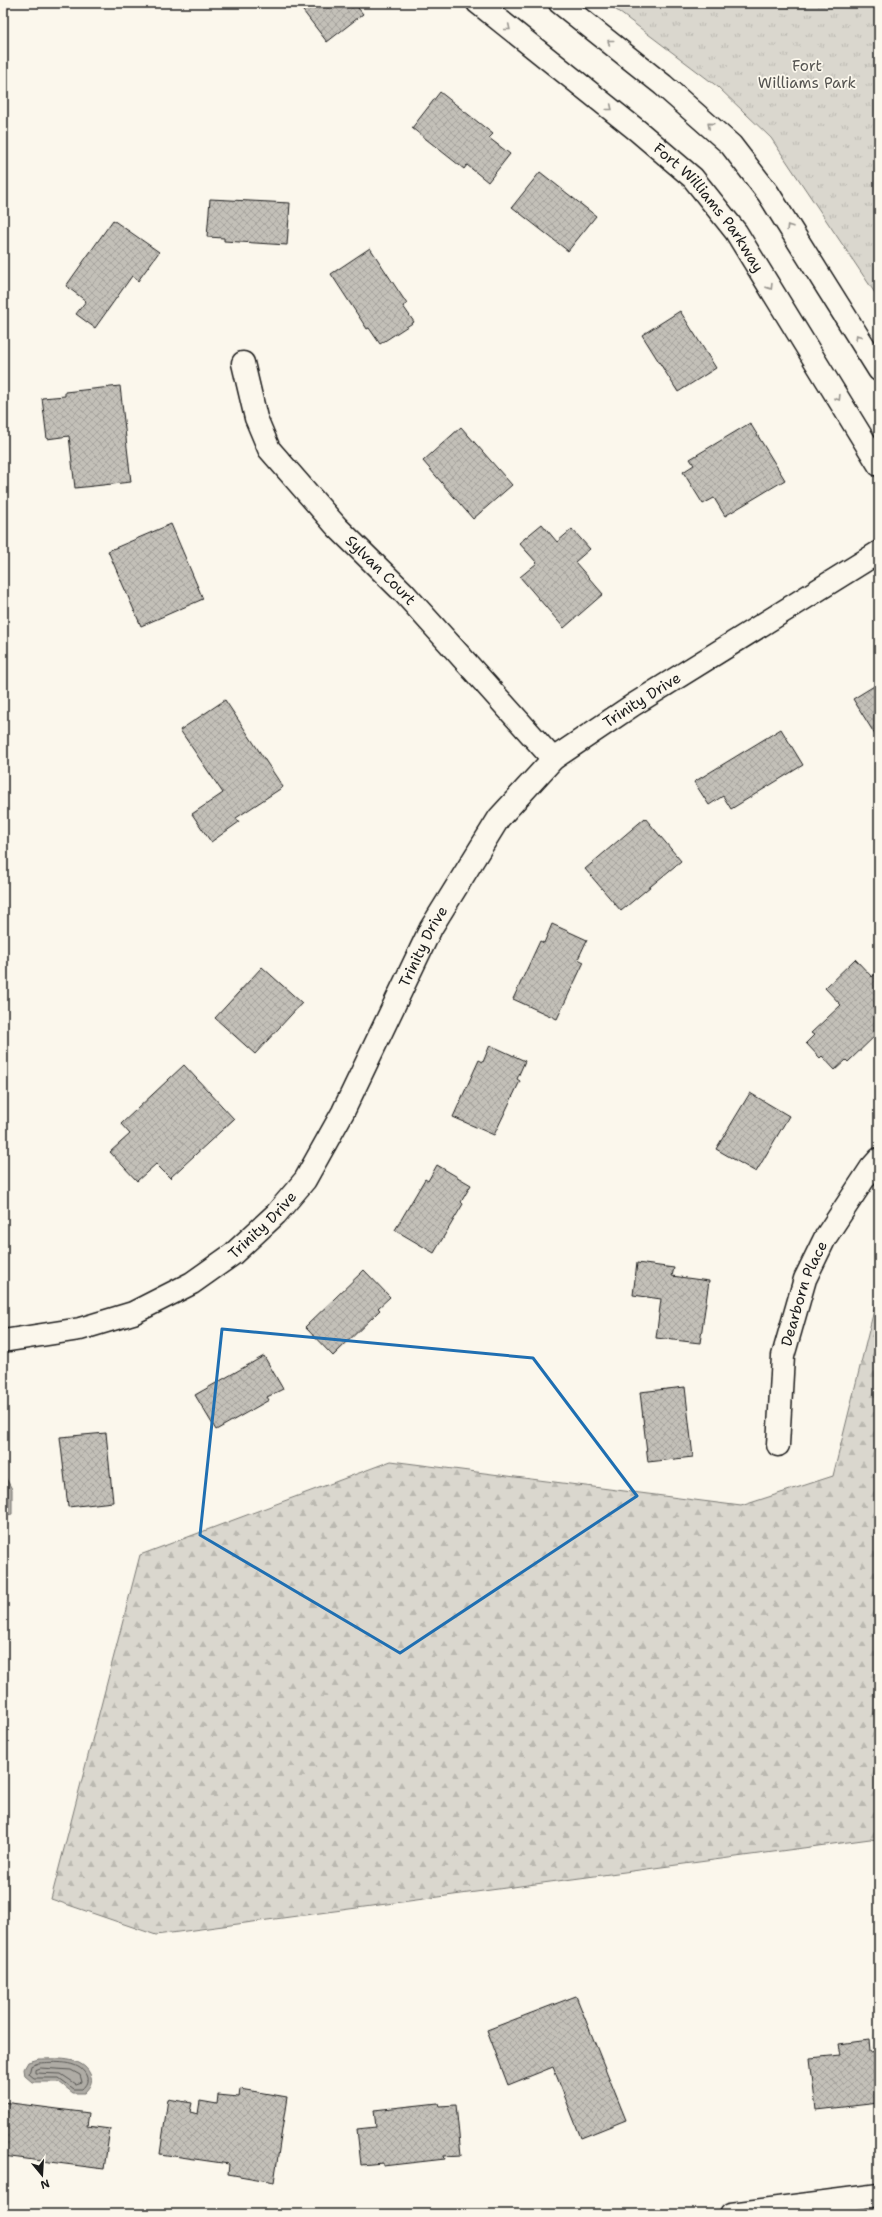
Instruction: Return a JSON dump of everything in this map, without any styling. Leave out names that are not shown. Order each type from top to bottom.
[{"type":"street","name":"Fort Williams Parkway","points":[[478,3],[638,131],[693,178],[736,232],[879,465]]},
{"type":"street","points":[[560,3],[663,85],[731,144],[768,193],[879,370]]},
{"type":"street","name":"Sylvan Court","points":[[243,363],[256,418],[269,449],[337,527],[404,593],[553,759]]},
{"type":"street","name":"Trinity Drive","points":[[3,1341],[80,1329],[133,1313],[192,1283],[227,1258],[276,1214],[305,1180],[343,1112],[431,928],[500,818],[553,759],[633,705],[879,552]]},
{"type":"street","name":"Dearborn Place","points":[[778,1445],[782,1356],[805,1280],[825,1238],[871,1168],[879,1159]]},
{"type":"street","points":[[731,2214],[879,2195]]},
{"type":"highlighted area","points":[[222,1329],[533,1358],[637,1496],[400,1653],[200,1535]]},
{"type":"green space","name":"Fort Williams Park","points":[[607,3],[879,3],[879,299],[771,138],[718,87]]},
{"type":"green space","points":[[879,1290],[879,1840],[870,1839],[156,1935],[51,1899],[140,1555],[391,1461],[741,1506],[833,1476]]},
{"type":"water","points":[[4,1475],[12,1489],[12,1514],[3,1516]]},
{"type":"water","points":[[39,2059],[60,2059],[75,2061],[81,2064],[86,2068],[91,2077],[88,2089],[84,2093],[73,2093],[59,2082],[32,2082],[25,2076],[24,2069],[28,2062]]},
{"type":"building","points":[[297,3],[354,3],[363,14],[327,42]]},
{"type":"building","points":[[440,92],[493,134],[489,138],[510,154],[488,182],[467,165],[464,169],[412,128]]},
{"type":"building","points":[[540,172],[596,216],[568,251],[512,207]]},
{"type":"building","points":[[210,199],[290,203],[287,245],[224,241],[224,238],[207,237]]},
{"type":"building","points":[[113,220],[159,252],[138,281],[132,276],[95,328],[76,314],[86,301],[66,286]]},
{"type":"building","points":[[370,248],[407,304],[403,306],[414,322],[380,344],[369,328],[367,329],[331,274]]},
{"type":"building","points":[[680,311],[716,368],[678,392],[642,335]]},
{"type":"building","points":[[120,386],[131,482],[75,488],[69,436],[47,439],[42,398],[65,396],[65,392]]},
{"type":"building","points":[[750,423],[785,480],[725,516],[714,498],[703,504],[683,472],[694,465],[690,459]]},
{"type":"building","points":[[461,427],[512,485],[473,519],[423,461]]},
{"type":"building","points":[[171,524],[203,599],[141,626],[108,551]]},
{"type":"building","points":[[542,524],[557,542],[572,529],[590,549],[575,562],[603,594],[564,628],[520,577],[537,563],[519,543]]},
{"type":"building","points":[[879,683],[879,741],[853,699]]},
{"type":"building","points":[[225,700],[283,787],[236,818],[239,822],[211,842],[192,814],[223,793],[180,730]]},
{"type":"building","points":[[781,729],[803,765],[731,809],[723,796],[709,805],[694,782]]},
{"type":"building","points":[[645,818],[681,861],[621,911],[585,869]]},
{"type":"building","points":[[552,924],[587,940],[578,959],[584,962],[557,1019],[513,999],[540,941],[544,943]]},
{"type":"building","points":[[855,959],[872,977],[879,971],[879,1032],[848,1062],[846,1060],[835,1070],[822,1056],[820,1058],[806,1043],[814,1035],[811,1033],[841,1005],[825,988]]},
{"type":"building","points":[[262,967],[302,1003],[255,1054],[215,1018]]},
{"type":"building","points":[[490,1045],[525,1061],[517,1079],[520,1081],[494,1135],[453,1117],[479,1060],[483,1062]]},
{"type":"building","points":[[184,1065],[234,1119],[170,1178],[156,1164],[137,1181],[110,1152],[130,1134],[121,1124]]},
{"type":"building","points":[[750,1093],[789,1116],[756,1172],[716,1149]]},
{"type":"building","points":[[437,1165],[471,1185],[461,1202],[463,1204],[434,1253],[395,1230],[425,1179],[428,1181]]},
{"type":"building","points":[[637,1263],[674,1268],[672,1276],[709,1281],[700,1343],[656,1338],[661,1299],[633,1295]]},
{"type":"building","points":[[364,1270],[390,1297],[378,1308],[380,1310],[333,1356],[305,1327]]},
{"type":"building","points":[[264,1356],[283,1389],[267,1397],[269,1400],[216,1430],[195,1395]]},
{"type":"building","points":[[685,1387],[693,1457],[648,1462],[640,1392]]},
{"type":"building","points":[[106,1433],[113,1502],[68,1507],[60,1437]]},
{"type":"building","points":[[576,1996],[626,2120],[581,2138],[553,2067],[508,2085],[487,2030]]},
{"type":"building","points":[[869,2040],[870,2052],[879,2051],[879,2103],[816,2110],[810,2058],[841,2055],[839,2044]]},
{"type":"building","points":[[240,2089],[287,2097],[274,2182],[228,2174],[229,2164],[160,2154],[168,2099],[192,2103],[190,2112],[198,2114],[200,2101],[217,2104],[218,2095],[239,2097]]},
{"type":"building","points":[[3,2102],[89,2113],[87,2126],[110,2129],[104,2169],[3,2156]]},
{"type":"building","points":[[438,2103],[439,2106],[456,2105],[461,2155],[444,2156],[445,2159],[383,2166],[383,2163],[361,2165],[357,2129],[376,2127],[374,2110]]}]
